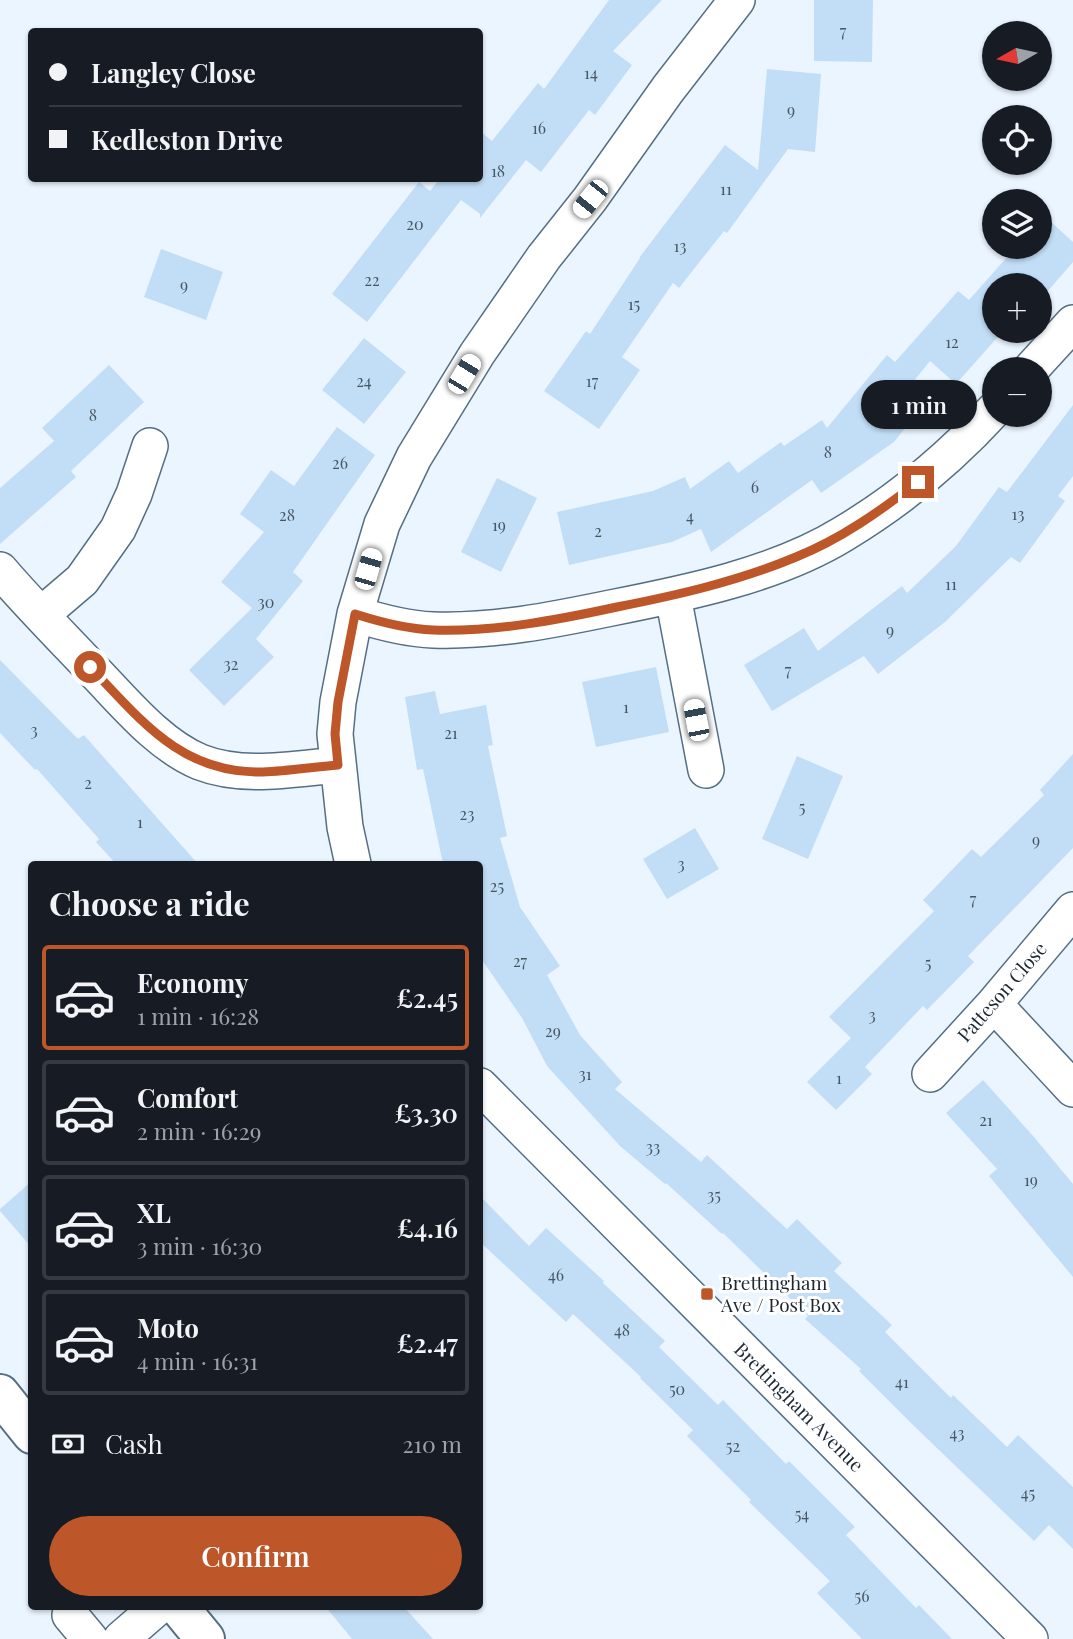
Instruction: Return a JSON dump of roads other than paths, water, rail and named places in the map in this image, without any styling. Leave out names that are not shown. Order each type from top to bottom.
[{"type":"street","points":[[352,861],[345,827],[335,734],[338,702],[355,614],[382,524],[421,446],[477,354],[544,257],[590,199],[669,62],[737,0]]},
{"type":"street","points":[[1042,357],[1073,323]]},
{"type":"street","points":[[355,614],[388,624],[430,630],[474,631],[571,617],[673,596],[749,575],[797,557],[841,535],[883,508],[918,482],[982,424]]},
{"type":"street","points":[[41,615],[82,580],[118,529],[134,494],[136,457]]},
{"type":"street","points":[[4,584],[41,615],[139,718],[173,748],[200,762],[224,769],[261,772],[338,765]]},
{"type":"street","points":[[673,596],[706,770]]},
{"type":"street","name":"Patteson Close","points":[[930,1074],[994,1004],[1073,910]]},
{"type":"street","points":[[994,1004],[1073,1089]]},
{"type":"street","name":"Brettingham Avenue","points":[[483,1089],[1030,1639]]},
{"type":"street","points":[[0,1394],[28,1429]]},
{"type":"street","points":[[121,1639],[154,1610]]},
{"type":"street","points":[[181,1610],[205,1639]]},
{"type":"place","name":"Brettingham Ave / Post Box","points":[[707,1294]]}]
